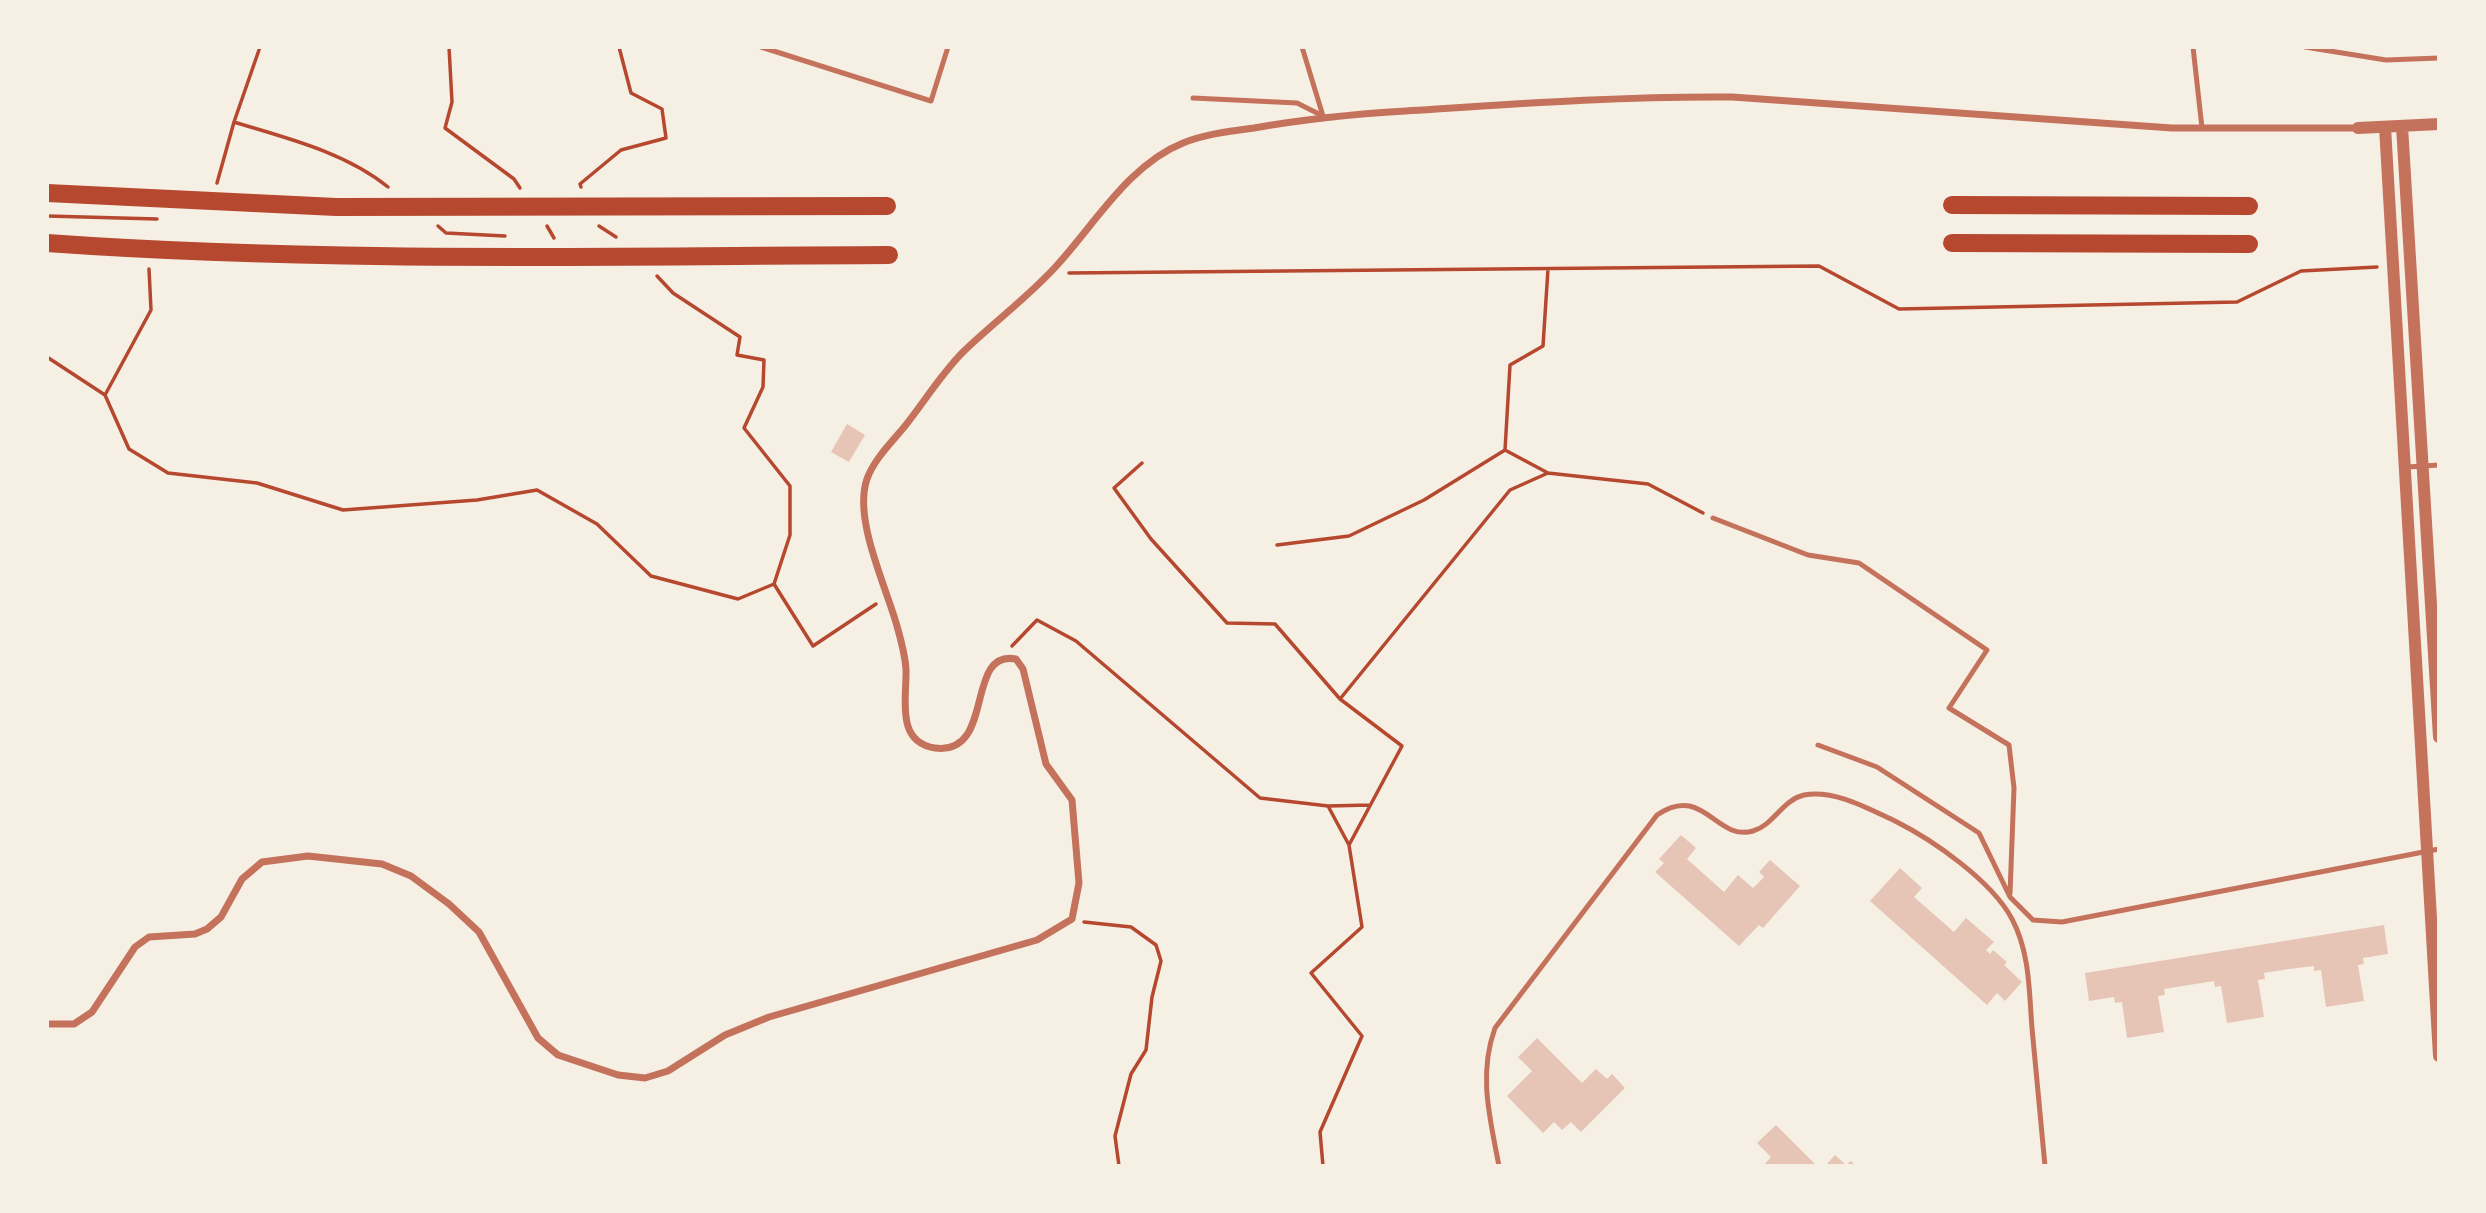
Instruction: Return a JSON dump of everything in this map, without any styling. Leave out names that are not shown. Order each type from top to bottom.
[{"type":"highway","points":[[47,193],[336,207],[887,206]]},
{"type":"highway","points":[[1952,205],[2249,205]]},
{"type":"highway","points":[[47,243],[133,249],[335,254],[890,255]]},
{"type":"highway","points":[[1952,243],[2249,244]]},
{"type":"street","points":[[47,1024],[74,1024],[92,1012],[135,947],[149,937],[195,934],[206,929],[221,917],[242,879],[262,862],[308,856],[382,864],[411,876],[449,904],[479,932],[538,1038],[558,1055],[618,1075],[645,1078],[668,1071],[725,1035],[769,1017],[1037,940],[1072,919],[1079,883],[1072,800],[1045,764],[1023,669],[1016,659],[997,661],[986,675],[979,710],[965,739],[950,747],[923,744],[909,732],[905,714],[906,665],[864,511],[867,480],[878,459],[960,355],[1049,273],[1088,225],[1150,162],[1182,143],[1215,134],[1324,116],[1601,98],[1732,97],[2202,128],[2358,128],[2439,124]]},
{"type":"street","points":[[2402,126],[2439,737]]},
{"type":"street","points":[[2385,127],[2405,467],[2433,850],[2439,1056]]},
{"type":"lane","points":[[761,47],[931,101],[948,47]]},
{"type":"lane","points":[[1302,47],[1324,116]]},
{"type":"lane","points":[[2193,47],[2202,128]]},
{"type":"lane","points":[[2305,47],[2386,60],[2439,58]]},
{"type":"lane","points":[[1193,97],[1297,103],[1324,116]]},
{"type":"lane","points":[[2405,467],[2439,465]]},
{"type":"lane","points":[[1713,518],[1808,555],[1859,563],[1987,650],[1949,708],[2009,745],[2014,788],[2010,897]]},
{"type":"lane","points":[[1818,745],[1877,767],[1979,833],[2010,897],[2033,920],[2062,922],[2433,850]]},
{"type":"lane","points":[[1499,1166],[1484,1082],[1489,1046],[1495,1028],[1657,815],[1675,806],[1695,807],[1732,831],[1746,833],[1760,829],[1784,805],[1803,796],[1823,794],[1877,813],[1927,840],[1973,876],[2011,918],[2025,952],[2045,1166]]},
{"type":"path","points":[[216,186],[234,122],[260,47]]},
{"type":"path","points":[[449,47],[452,102],[445,128],[514,179],[528,198]]},
{"type":"path","points":[[582,195],[580,184],[621,150],[666,138],[662,109],[631,93],[619,47]]},
{"type":"path","points":[[234,122],[311,146],[375,177],[396,193]]},
{"type":"path","points":[[47,216],[147,220],[169,218]]},
{"type":"path","points":[[542,218],[556,238],[542,237]]},
{"type":"path","points":[[597,224],[618,238]]},
{"type":"path","points":[[436,225],[446,233],[515,236]]},
{"type":"path","points":[[106,396],[151,310],[149,259]]},
{"type":"path","points":[[1049,273],[1819,266],[1899,309],[2237,302],[2301,271],[2393,267]]},
{"type":"path","points":[[1505,450],[1510,365],[1543,346],[1548,269]]},
{"type":"path","points":[[47,357],[106,396],[130,449],[168,473],[257,483],[342,510],[477,500],[537,490],[597,524],[651,576],[738,599],[774,584],[790,535],[790,486],[744,428],[763,387],[764,360],[737,355],[740,337],[673,293],[655,275]]},
{"type":"path","points":[[1505,450],[1548,473],[1648,484],[1713,518]]},
{"type":"path","points":[[1277,545],[1349,536],[1424,500],[1505,450]]},
{"type":"path","points":[[1142,463],[1114,488],[1151,539],[1227,623],[1275,624],[1340,699],[1402,746],[1349,845]]},
{"type":"path","points":[[1340,699],[1510,490],[1548,473]]},
{"type":"path","points":[[774,584],[813,646],[888,596]]},
{"type":"path","points":[[997,661],[1037,620],[1076,641],[1260,798],[1328,806],[1370,805]]},
{"type":"path","points":[[1323,1166],[1321,1132],[1362,1036],[1311,973],[1362,927],[1349,845],[1328,806]]},
{"type":"path","points":[[1072,919],[1097,925],[1131,927],[1156,945],[1161,961],[1152,997],[1146,1050],[1131,1074],[1115,1136],[1119,1166]]},
{"type":"building","points":[[847,424],[865,435],[849,462],[831,452]]},
{"type":"building","points":[[1681,835],[1696,848],[1687,859],[1724,892],[1738,875],[1753,888],[1764,877],[1759,872],[1770,860],[1800,886],[1763,928],[1759,925],[1739,946],[1655,872],[1664,863],[1659,859]]},
{"type":"building","points":[[1900,868],[1922,888],[1914,897],[1954,932],[1966,918],[1994,942],[1986,950],[1990,954],[1993,950],[2007,962],[2004,965],[2022,982],[2005,1001],[1997,993],[1987,1005],[1870,901]]},
{"type":"building","points":[[2384,925],[2388,954],[2363,958],[2364,964],[2358,965],[2364,1001],[2326,1007],[2321,970],[2314,971],[2314,966],[2289,969],[2264,973],[2265,979],[2258,980],[2264,1017],[2227,1023],[2221,986],[2215,987],[2214,981],[2164,989],[2165,995],[2158,996],[2164,1032],[2127,1038],[2122,1002],[2115,1003],[2114,997],[2089,1001],[2085,973]]},
{"type":"building","points":[[1537,1038],[1582,1083],[1596,1069],[1607,1079],[1612,1074],[1625,1088],[1581,1132],[1571,1122],[1562,1130],[1554,1122],[1543,1133],[1507,1096],[1532,1071],[1518,1057]]},
{"type":"building","points":[[1776,1125],[1817,1166],[1763,1166],[1771,1157],[1757,1143]]},
{"type":"building","points":[[1835,1155],[1846,1165],[1851,1161],[1856,1166],[1825,1166]]}]
